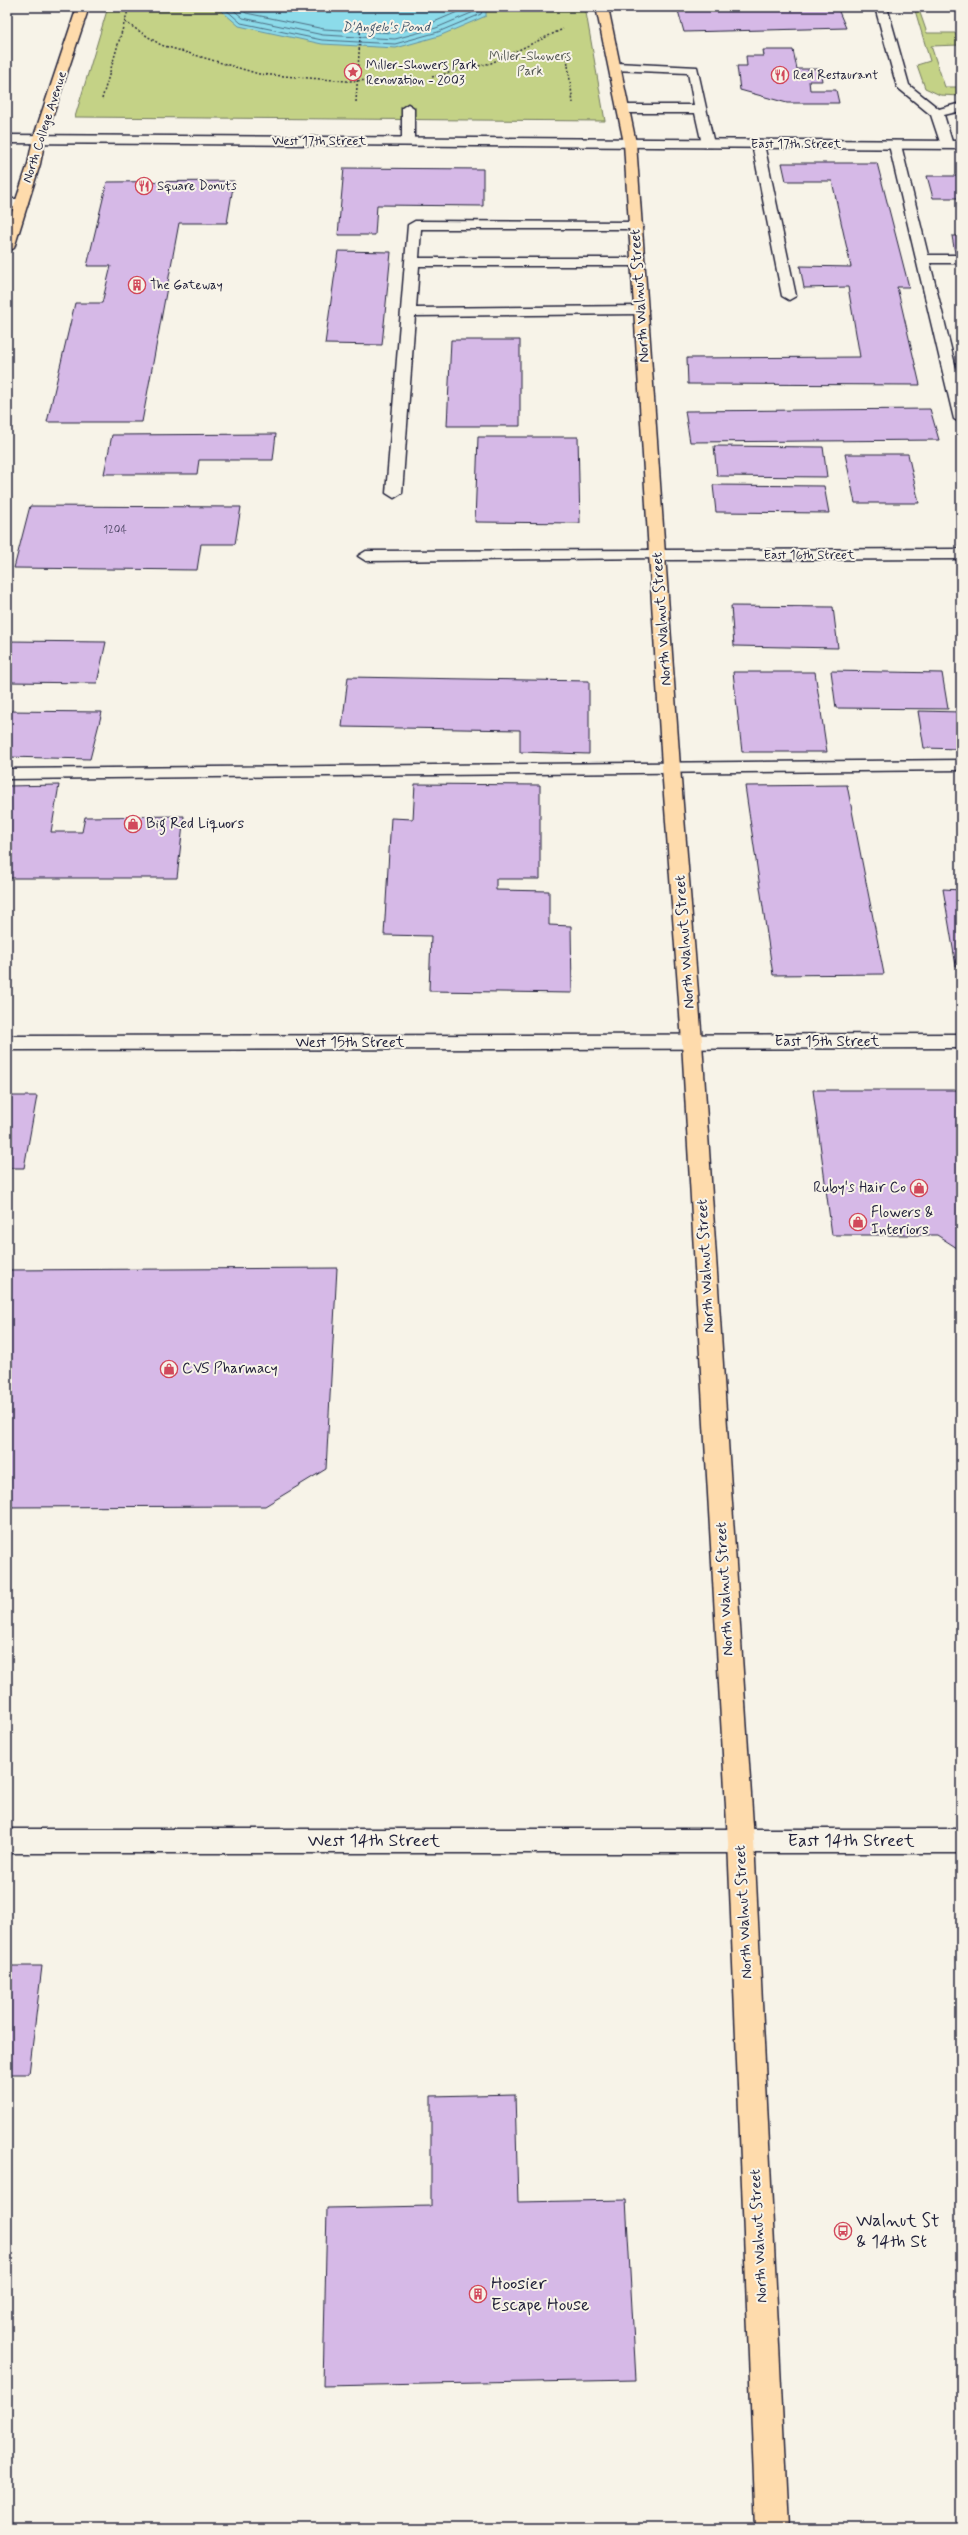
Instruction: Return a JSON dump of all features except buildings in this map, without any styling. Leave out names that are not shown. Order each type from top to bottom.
[{"type":"main road","name":"North College Avenue","points":[[7,248],[39,139],[50,111],[83,7]]},
{"type":"main road","name":"North Walnut Street","points":[[602,7],[616,67],[630,142],[671,767],[692,1042],[741,1841],[772,2528]]},
{"type":"street","points":[[881,7],[903,87],[937,113],[947,145]]},
{"type":"street","points":[[616,67],[693,70],[708,144]]},
{"type":"street","points":[[937,113],[961,107]]},
{"type":"street","points":[[408,108],[408,141]]},
{"type":"street","points":[[623,109],[701,109]]},
{"type":"street","name":"West 17th Street","points":[[7,139],[630,142]]},
{"type":"street","name":"East 17th Street","points":[[630,142],[708,144],[961,145]]},
{"type":"street","points":[[758,144],[789,296]]},
{"type":"street","points":[[895,145],[961,418]]},
{"type":"street","points":[[7,203],[21,203]]},
{"type":"street","points":[[394,493],[415,225],[636,226]]},
{"type":"street","points":[[922,259],[961,259]]},
{"type":"street","points":[[412,262],[638,262]]},
{"type":"street","points":[[408,312],[642,310]]},
{"type":"street","name":"East 16th Street","points":[[366,556],[961,554]]},
{"type":"street","points":[[7,774],[961,765]]},
{"type":"street","name":"East 15th Street","points":[[692,1042],[961,1041]]},
{"type":"street","name":"West 15th Street","points":[[7,1043],[692,1042]]},
{"type":"street","name":"West 14th Street","points":[[7,1841],[741,1841]]},
{"type":"street","name":"East 14th Street","points":[[741,1841],[961,1841]]},
{"type":"path","points":[[100,105],[130,7]]},
{"type":"path","points":[[356,106],[361,21]]},
{"type":"path","points":[[125,22],[161,44],[259,74],[357,81],[386,80]]},
{"type":"path","points":[[429,77],[491,63],[563,29],[564,36]]},
{"type":"path","points":[[565,44],[573,108]]},
{"type":"green space","name":"Miller-Showers Park","points":[[108,7],[585,7],[605,121],[75,117]]},
{"type":"green space","points":[[914,7],[918,7],[927,33],[955,33],[959,45],[931,46],[945,87],[961,87],[961,96],[940,95],[925,88],[917,65],[930,61]]},
{"type":"water","name":"D'Angelo's Pond","points":[[217,7],[486,7],[486,16],[439,36],[396,48],[322,44],[239,26]]},
{"type":"place","name":"Miller-Showers Park Renovation - 2003","points":[[353,72]]},
{"type":"place","name":"Red Restaurant","points":[[780,75]]},
{"type":"place","name":"Square Donuts","points":[[144,186]]},
{"type":"place","name":"The Gateway","points":[[137,285]]},
{"type":"place","name":"Big Red Liquors","points":[[133,824]]},
{"type":"place","name":"Ruby's Hair Co","points":[[919,1188]]},
{"type":"place","name":"Flowers & Interiors","points":[[858,1222]]},
{"type":"place","name":"CVS Pharmacy","points":[[169,1369]]},
{"type":"place","name":"Walnut St & 14th St","points":[[843,2231]]},
{"type":"place","name":"Hoosier Escape House","points":[[478,2294]]}]
